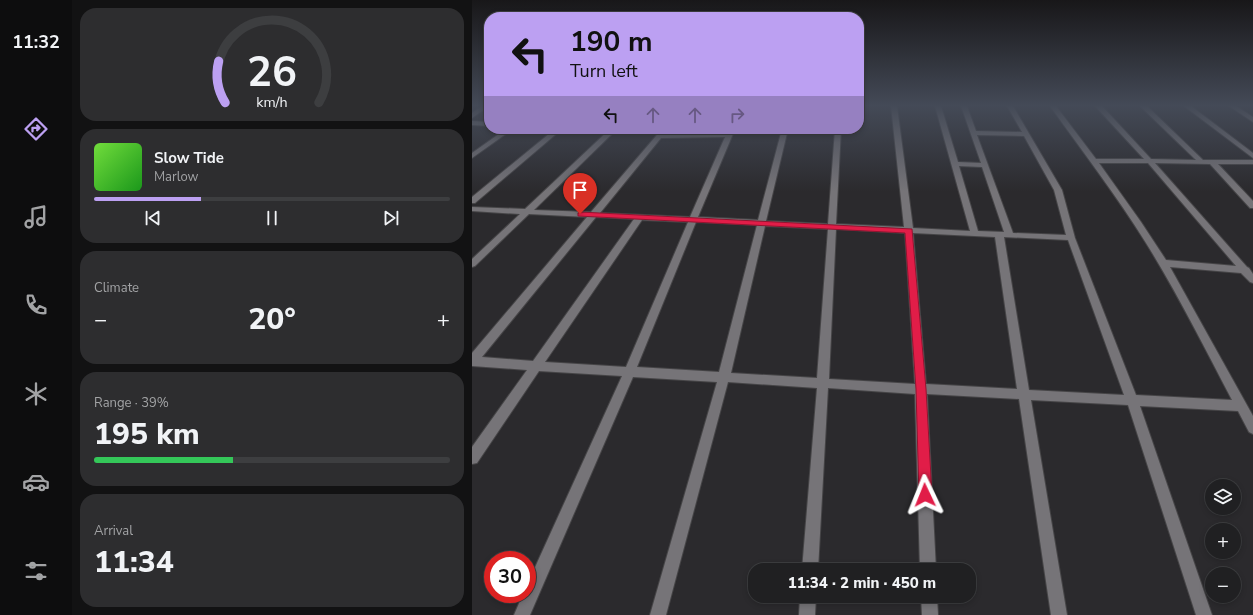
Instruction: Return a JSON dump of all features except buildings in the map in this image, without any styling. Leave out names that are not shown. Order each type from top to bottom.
[{"type":"street","points":[[472,156],[502,135]]},
{"type":"street","points":[[472,201],[552,135]]},
{"type":"street","points":[[472,264],[608,135]]},
{"type":"street","points":[[472,361],[661,135]]},
{"type":"street","points":[[522,615],[629,372],[692,219],[729,135]]},
{"type":"street","points":[[658,615],[724,378],[784,135]]},
{"type":"street","points":[[810,563],[838,135]]},
{"type":"street","points":[[897,135],[909,231],[921,389],[928,563]]},
{"type":"street","points":[[946,135],[975,234]]},
{"type":"street","points":[[975,135],[1010,236]]},
{"type":"street","points":[[1025,135],[1058,190],[1071,238],[1132,400],[1204,615]]},
{"type":"street","points":[[1074,135],[1142,229],[1163,263],[1253,428]]},
{"type":"street","points":[[1125,135],[1246,270],[1253,280]]},
{"type":"street","points":[[1173,135],[1202,162]]},
{"type":"street","points":[[1225,135],[1253,156]]},
{"type":"street","points":[[1094,161],[1253,162]]},
{"type":"street","points":[[1212,162],[1253,206]]},
{"type":"street","points":[[955,164],[986,165]]},
{"type":"street","points":[[472,209],[1071,238]]},
{"type":"street","points":[[472,458],[640,217]]},
{"type":"street","points":[[999,235],[1059,615]]},
{"type":"street","points":[[1163,263],[1246,270]]},
{"type":"street","points":[[472,361],[724,378],[823,382],[1024,395],[1241,406]]},
{"type":"street","points":[[807,615],[808,603]]},
{"type":"street","points":[[930,603],[930,615]]},
{"type":"route","points":[[580,214],[909,231],[921,389],[925,495]]}]
